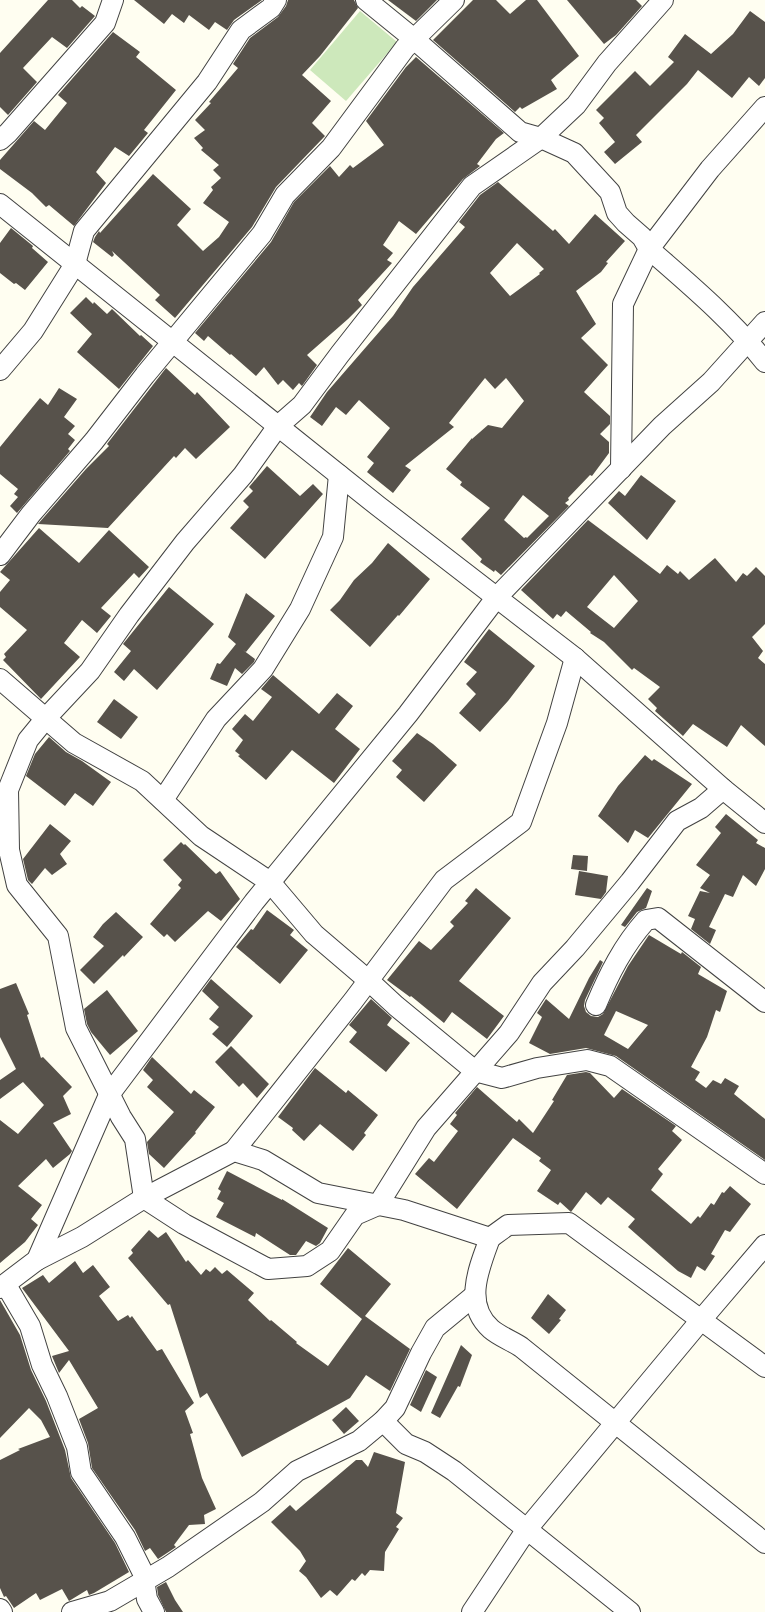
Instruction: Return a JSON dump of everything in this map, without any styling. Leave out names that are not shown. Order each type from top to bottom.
[{"type":"street","points":[[0,140],[105,24],[113,0]]},
{"type":"street","points":[[0,370],[33,331],[75,264],[84,231],[207,82],[241,30],[271,8],[276,0]]},
{"type":"street","points":[[366,0],[414,39],[520,132],[541,138],[574,153],[610,192],[617,213],[642,237],[649,249],[716,308],[748,341],[765,362]]},
{"type":"street","points":[[0,555],[31,514],[94,441],[145,375],[262,234],[285,195],[332,148],[405,48],[454,0]]},
{"type":"street","points":[[663,0],[607,63],[576,105],[541,138],[472,186],[302,405],[278,426],[243,475],[185,542],[90,671],[28,740],[8,790],[9,850],[17,884],[58,936],[76,1028],[135,1139],[144,1198],[184,1224],[268,1269],[307,1266],[330,1251],[355,1215],[378,1205],[426,1128],[508,1033],[542,983],[581,940],[677,821],[701,808],[723,789]]},
{"type":"street","points":[[621,469],[623,304],[649,249],[710,169],[765,107]]},
{"type":"street","points":[[0,204],[339,475],[575,658],[723,789],[765,822]]},
{"type":"street","points":[[37,1260],[110,1095],[270,882],[408,714],[496,598],[662,426],[711,382],[765,322]]},
{"type":"street","points":[[163,800],[216,720],[263,669],[300,609],[333,537],[339,475]]},
{"type":"street","points":[[154,1612],[148,1599],[144,1574],[125,1537],[81,1472],[77,1447],[57,1396],[42,1365],[30,1326],[3,1286],[37,1260],[82,1237],[144,1198],[234,1151],[369,980],[444,880],[520,822],[557,723],[575,658]]},
{"type":"street","points":[[0,679],[74,743],[142,781],[201,836],[270,882],[314,934],[369,980],[396,1006],[475,1071],[502,1078],[537,1068],[587,1060],[610,1066],[765,1174]]},
{"type":"street","points":[[596,1005],[631,937],[646,920],[658,918],[765,1002]]},
{"type":"street","points":[[234,1151],[263,1160],[318,1193],[404,1210],[490,1238]]},
{"type":"street","points":[[765,1368],[569,1223],[508,1225],[490,1238],[480,1266],[475,1295],[479,1315],[492,1330],[522,1347],[765,1544]]},
{"type":"street","points":[[472,1612],[527,1530],[765,1245]]},
{"type":"street","points":[[72,1612],[110,1601],[168,1567],[262,1502],[297,1472],[359,1441],[395,1408],[435,1328],[475,1295]]},
{"type":"street","points":[[383,1421],[406,1444],[425,1452],[454,1471],[630,1612]]},
{"type":"green space","points":[[360,11],[397,42],[346,101],[310,70]]},
{"type":"building","points":[[48,0],[72,0],[80,8],[82,6],[95,16],[67,48],[52,37],[23,68],[37,82],[8,115],[0,107],[0,53]]},
{"type":"building","points":[[134,0],[262,0],[234,20],[227,30],[215,22],[209,30],[189,15],[184,23],[172,14],[164,24]]},
{"type":"building","points":[[288,0],[354,0],[358,8],[320,56],[302,75],[331,101],[312,123],[325,136],[276,187],[252,227],[175,318],[155,300],[160,295],[112,251],[114,255],[112,257],[93,242],[99,231],[100,233],[153,174],[191,209],[177,225],[203,251],[219,237],[229,222],[203,203],[213,190],[211,187],[221,178],[213,170],[219,165],[201,150],[203,148],[194,138],[205,130],[195,120],[238,68],[233,64],[250,38],[278,17]]},
{"type":"building","points":[[388,0],[437,0],[416,21]]},
{"type":"building","points":[[473,0],[496,0],[510,14],[526,0],[537,0],[579,56],[551,80],[557,89],[522,109],[520,107],[515,112],[433,40]]},
{"type":"building","points":[[567,0],[636,0],[642,6],[616,35],[604,44]]},
{"type":"building","points":[[750,11],[765,22],[765,78],[759,86],[749,77],[732,98],[698,70],[687,84],[636,135],[642,142],[615,164],[604,152],[615,142],[599,123],[604,118],[596,110],[635,71],[650,86],[674,62],[668,57],[685,34],[711,54],[733,34]]},
{"type":"building","points":[[113,32],[140,52],[136,57],[176,90],[144,130],[148,133],[129,156],[115,147],[96,172],[106,183],[74,226],[49,205],[46,207],[32,193],[0,169],[0,160],[34,121],[45,130],[67,103],[58,95]]},
{"type":"building","points":[[416,57],[504,133],[496,139],[477,164],[480,166],[463,179],[416,234],[399,221],[383,245],[393,253],[387,260],[392,263],[358,300],[362,305],[307,355],[317,365],[302,386],[299,383],[293,390],[283,380],[278,385],[264,367],[256,376],[208,336],[204,341],[195,333],[271,242],[294,202],[330,166],[339,177],[350,165],[353,168],[384,145],[366,121],[406,67]]},
{"type":"building","points":[[498,182],[553,231],[555,229],[569,244],[595,214],[625,241],[606,262],[608,263],[601,272],[576,291],[596,324],[581,338],[608,365],[584,392],[610,416],[610,424],[600,434],[609,442],[609,453],[592,476],[590,475],[568,498],[569,500],[565,503],[569,506],[501,575],[480,562],[482,559],[461,539],[490,508],[460,485],[462,482],[446,469],[472,438],[488,425],[502,428],[524,401],[506,378],[495,389],[485,378],[449,423],[454,427],[405,466],[411,470],[393,493],[367,472],[374,463],[367,457],[390,428],[359,400],[346,415],[336,407],[322,426],[310,417],[327,392],[393,316],[413,287],[465,227],[459,222],[480,195]],"holes":[[[517,243],[544,269],[510,296],[490,273]],[[523,495],[549,516],[527,538],[524,538],[504,520]]]},
{"type":"building","points":[[11,228],[33,246],[32,248],[48,262],[25,290],[0,273],[0,243]]},
{"type":"building","points":[[86,297],[107,314],[112,309],[153,346],[119,389],[77,352],[92,334],[70,313]]},
{"type":"building","points":[[166,368],[195,395],[197,392],[230,427],[196,459],[185,448],[176,458],[174,456],[108,528],[38,524],[86,469],[109,446],[107,444]]},
{"type":"building","points":[[59,388],[77,399],[64,417],[75,426],[68,434],[75,440],[68,449],[70,451],[17,513],[10,506],[18,497],[14,494],[18,489],[0,474],[0,447],[40,398],[48,405]]},
{"type":"building","points":[[267,466],[300,496],[313,484],[323,494],[265,559],[230,528],[249,507],[243,501],[253,491],[249,487]]},
{"type":"building","points":[[641,475],[676,501],[647,540],[608,503],[619,491],[625,496]]},
{"type":"building","points":[[588,520],[660,574],[667,565],[678,574],[680,571],[689,580],[715,558],[736,582],[743,573],[747,576],[756,567],[765,576],[765,624],[752,637],[763,651],[758,658],[765,664],[765,746],[741,725],[727,747],[693,724],[683,736],[655,711],[657,708],[648,699],[660,687],[634,668],[632,670],[604,642],[590,633],[566,611],[561,617],[557,614],[553,619],[521,590]],"holes":[[[614,575],[638,601],[614,628],[587,607]]]},
{"type":"building","points":[[39,528],[79,563],[109,530],[149,567],[139,578],[134,573],[101,608],[111,616],[97,633],[82,620],[64,643],[80,657],[41,699],[3,660],[6,657],[4,654],[27,630],[0,607],[0,592],[10,580],[0,572]]},
{"type":"building","points":[[388,543],[430,579],[370,647],[330,610]]},
{"type":"building","points":[[169,587],[214,624],[157,690],[134,669],[124,681],[114,672],[131,651],[123,644]]},
{"type":"building","points":[[246,593],[275,616],[246,652],[243,650],[255,659],[254,662],[242,674],[235,668],[227,686],[210,679],[217,663],[220,664],[236,644],[228,637]]},
{"type":"building","points":[[489,629],[535,666],[508,701],[480,732],[459,713],[476,694],[466,684],[477,672],[464,662]]},
{"type":"building","points":[[273,675],[319,714],[337,693],[353,706],[335,729],[360,749],[334,783],[292,750],[266,780],[238,756],[240,755],[235,751],[243,740],[232,729],[245,714],[253,721],[272,697],[261,689]]},
{"type":"building","points":[[114,699],[138,717],[121,739],[97,722]]},
{"type":"building","points":[[417,733],[457,765],[424,802],[396,777],[402,770],[392,761]]},
{"type":"building","points":[[49,737],[66,752],[111,782],[93,806],[75,793],[65,806],[26,776],[35,754]]},
{"type":"building","points":[[645,755],[692,784],[648,838],[635,830],[628,843],[598,816],[618,786]]},
{"type":"building","points":[[726,814],[758,840],[756,843],[765,848],[765,869],[756,886],[743,875],[733,897],[725,894],[709,927],[716,930],[710,944],[691,929],[695,919],[688,916],[700,891],[710,893],[700,888],[710,875],[696,865],[721,833],[715,827]]},
{"type":"building","points":[[50,824],[71,841],[60,854],[67,864],[52,875],[45,868],[32,884],[28,880],[23,859]]},
{"type":"building","points":[[181,842],[216,874],[220,871],[240,899],[221,921],[208,911],[175,942],[167,934],[164,937],[150,924],[181,888],[178,885],[182,880],[163,860]]},
{"type":"building","points":[[573,855],[588,856],[587,871],[571,869]]},
{"type":"building","points":[[579,871],[608,876],[606,892],[601,899],[575,895]]},
{"type":"building","points":[[476,888],[511,918],[459,981],[504,1016],[487,1039],[452,1012],[444,1023],[411,996],[387,980],[419,941],[431,950],[454,926],[450,922],[468,903],[465,901]]},
{"type":"building","points":[[647,888],[652,891],[646,908],[637,912],[625,927],[621,925]]},
{"type":"building","points":[[267,910],[294,930],[290,935],[308,950],[280,984],[236,947],[251,929],[253,930]]},
{"type":"building","points":[[116,912],[143,937],[94,984],[80,970],[104,946],[93,937]]},
{"type":"building","points":[[649,935],[681,954],[682,952],[701,967],[698,974],[727,991],[720,1012],[716,1010],[707,1037],[691,1067],[700,1072],[695,1080],[706,1088],[713,1080],[721,1084],[725,1078],[739,1086],[734,1094],[765,1119],[765,1160],[616,1056],[586,1048],[550,1054],[529,1043],[542,1017],[537,1013],[546,999],[569,1019],[600,960],[603,962],[584,1006],[586,1012],[591,1016],[598,1017],[603,1014],[628,966]],"holes":[[[616,1011],[648,1025],[628,1049],[604,1035]]]},
{"type":"building","points":[[211,979],[253,1016],[227,1047],[212,1034],[219,1027],[209,1019],[219,1007],[202,991]]},
{"type":"building","points":[[16,983],[29,1014],[27,1015],[41,1058],[43,1057],[72,1087],[63,1096],[71,1114],[53,1123],[72,1151],[53,1168],[46,1159],[18,1186],[42,1205],[31,1219],[38,1225],[25,1242],[0,1263],[0,1120],[18,1134],[44,1105],[23,1082],[0,1099],[0,1080],[16,1069],[0,1037],[0,989]]},
{"type":"building","points":[[107,990],[138,1031],[110,1055],[91,1032],[84,1009]]},
{"type":"building","points":[[371,999],[392,1018],[387,1025],[410,1043],[386,1072],[349,1042],[357,1032],[349,1025]]},
{"type":"building","points":[[231,1046],[269,1084],[257,1098],[243,1083],[239,1087],[215,1062]]},
{"type":"building","points":[[152,1057],[191,1094],[194,1090],[215,1107],[196,1133],[164,1168],[149,1154],[147,1142],[174,1112],[147,1087],[153,1080],[143,1070]]},
{"type":"building","points":[[315,1068],[346,1093],[348,1090],[378,1115],[364,1133],[366,1135],[353,1151],[320,1124],[304,1141],[292,1130],[293,1128],[278,1117]]},
{"type":"building","points":[[590,1073],[614,1098],[622,1089],[676,1126],[672,1131],[682,1140],[658,1169],[663,1174],[651,1190],[691,1224],[698,1216],[700,1218],[711,1203],[714,1205],[722,1192],[724,1193],[730,1186],[751,1204],[730,1232],[725,1230],[711,1254],[715,1256],[705,1271],[697,1266],[691,1278],[678,1271],[628,1227],[635,1219],[608,1197],[601,1205],[586,1192],[571,1212],[560,1202],[558,1205],[537,1191],[551,1170],[539,1161],[541,1158],[513,1138],[457,1209],[415,1174],[429,1158],[434,1162],[458,1131],[450,1124],[457,1115],[455,1113],[477,1087],[517,1122],[519,1119],[533,1133],[554,1101],[552,1100],[567,1075]]},
{"type":"building","points":[[227,1171],[282,1199],[328,1228],[320,1243],[316,1246],[306,1241],[296,1255],[290,1255],[256,1233],[255,1237],[216,1217],[224,1203],[217,1199],[221,1191],[218,1189]]},
{"type":"building","points":[[149,1230],[158,1238],[166,1232],[186,1262],[188,1260],[201,1275],[206,1269],[210,1272],[215,1267],[222,1274],[227,1270],[254,1293],[248,1300],[270,1321],[328,1366],[362,1319],[320,1284],[348,1248],[391,1284],[365,1316],[410,1349],[390,1391],[366,1375],[350,1398],[242,1457],[207,1393],[200,1398],[170,1304],[168,1305],[128,1258],[133,1253],[131,1250]]},
{"type":"building","points":[[75,1261],[83,1273],[93,1265],[110,1287],[99,1296],[118,1321],[128,1315],[130,1318],[132,1316],[157,1351],[162,1349],[194,1403],[185,1411],[193,1433],[190,1434],[202,1478],[216,1509],[204,1515],[205,1524],[189,1525],[174,1545],[176,1547],[158,1559],[150,1548],[145,1551],[135,1530],[92,1468],[88,1443],[79,1419],[98,1408],[69,1360],[59,1373],[52,1356],[69,1351],[22,1288],[43,1275],[49,1283]]},
{"type":"building","points":[[548,1294],[566,1310],[559,1319],[561,1320],[549,1334],[531,1318]]},
{"type":"building","points":[[0,1300],[20,1335],[31,1370],[46,1401],[65,1450],[71,1478],[115,1543],[129,1572],[94,1593],[89,1595],[87,1590],[69,1601],[62,1589],[40,1600],[36,1593],[14,1608],[6,1596],[4,1597],[0,1588],[0,1460],[20,1450],[18,1449],[50,1437],[41,1420],[29,1408],[0,1438]]},
{"type":"building","points":[[461,1345],[472,1355],[460,1387],[458,1386],[440,1418],[431,1413]]},
{"type":"building","points":[[426,1370],[437,1377],[421,1412],[410,1405]]},
{"type":"building","points":[[346,1407],[359,1421],[344,1434],[332,1420]]},
{"type":"building","points":[[374,1452],[405,1462],[396,1513],[403,1518],[396,1527],[399,1529],[385,1552],[384,1571],[370,1570],[365,1576],[362,1573],[355,1581],[352,1579],[337,1596],[330,1590],[321,1598],[306,1577],[299,1571],[306,1561],[300,1551],[271,1522],[290,1505],[296,1511],[356,1460],[362,1460],[368,1467]]},
{"type":"building","points":[[166,1582],[183,1612],[166,1612],[158,1595],[157,1587]]}]
